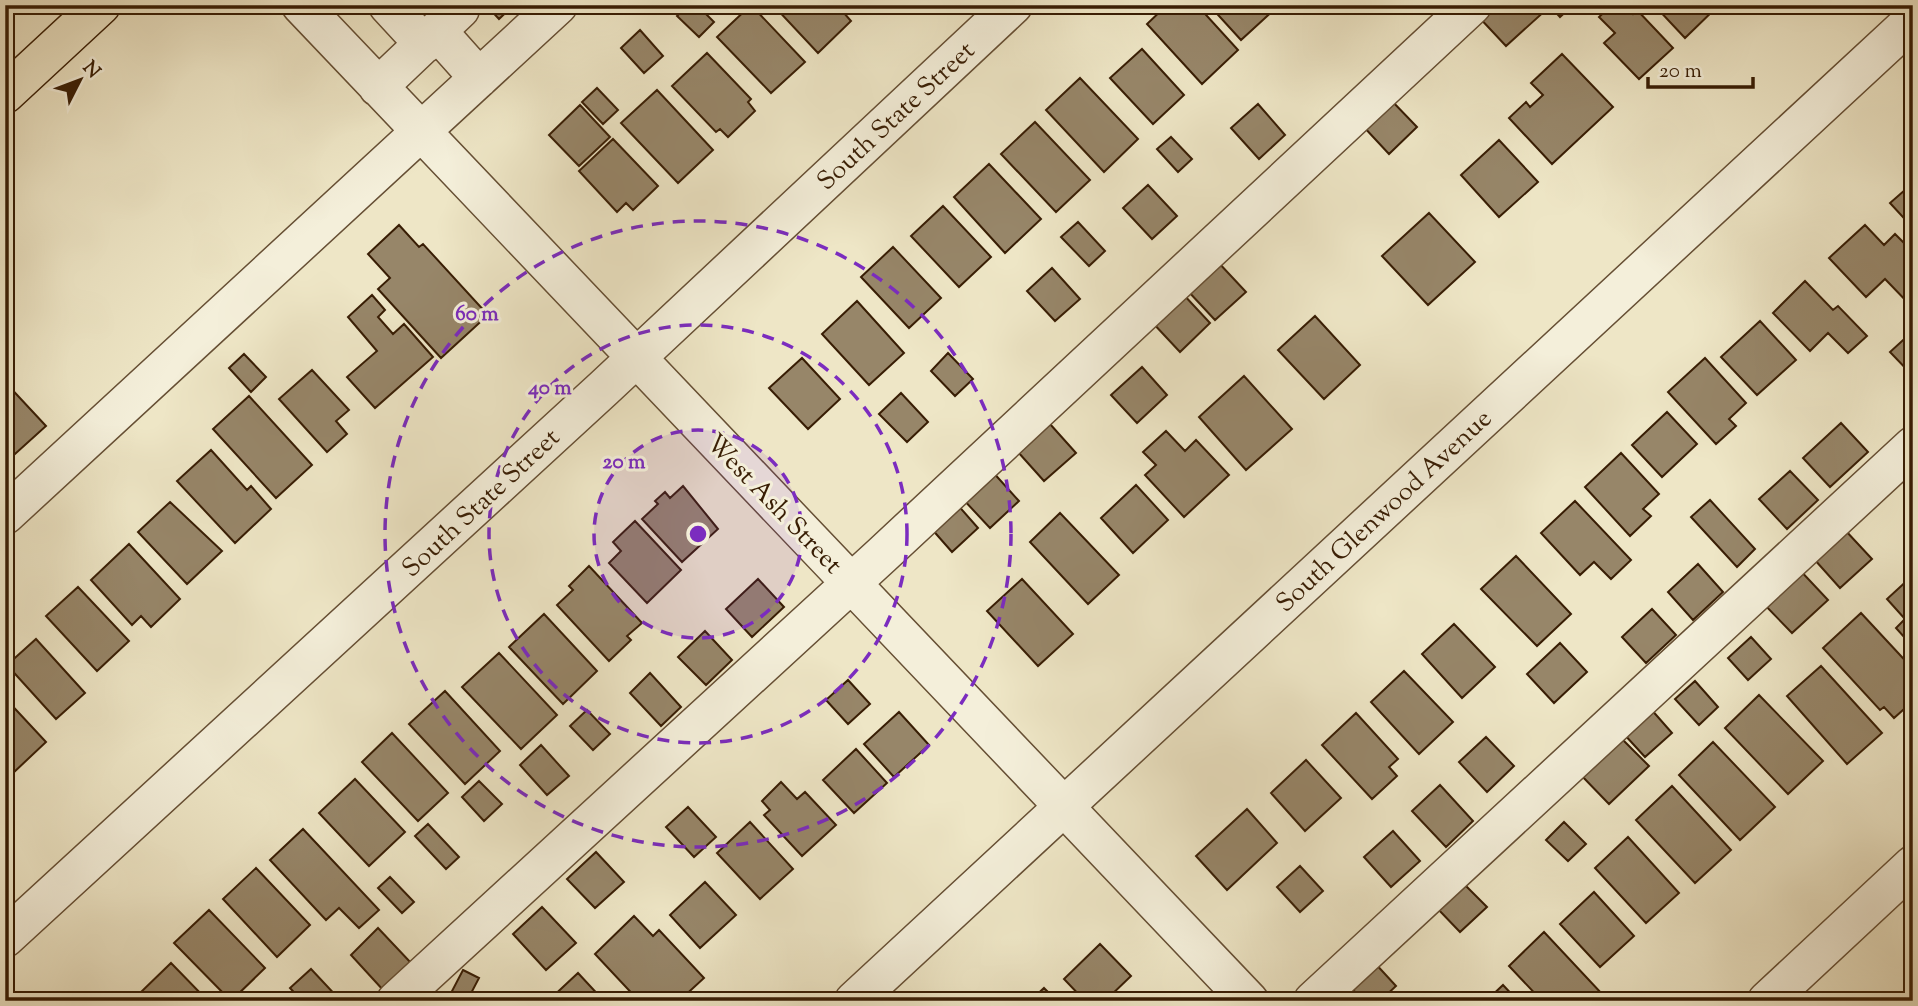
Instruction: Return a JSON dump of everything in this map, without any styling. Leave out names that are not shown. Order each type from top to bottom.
[{"type":"main road","points":[[5,94],[101,5]]},
{"type":"street","name":"West Ash Street","points":[[300,5],[1249,1001]]},
{"type":"street","points":[[388,5],[440,28],[480,78]]},
{"type":"street","points":[[5,515],[558,5]]},
{"type":"street","name":"South State Street","points":[[5,937],[636,357],[1013,5]]},
{"type":"street","points":[[396,1001],[851,583],[1472,5]]},
{"type":"street","name":"South Glenwood Avenue","points":[[854,1001],[1913,20]]},
{"type":"street","points":[[378,87],[440,28]]},
{"type":"street","points":[[1313,1001],[1913,446]]},
{"type":"street","points":[[1767,1001],[1913,865]]},
{"type":"building","points":[[486,5],[514,5],[499,19]]},
{"type":"building","points":[[688,5],[697,5],[714,22],[699,37],[677,16]]},
{"type":"building","points":[[751,5],[805,62],[771,93],[717,37]]},
{"type":"building","points":[[773,5],[837,5],[851,21],[818,53]]},
{"type":"building","points":[[1167,5],[1197,5],[1238,50],[1202,84],[1147,24]]},
{"type":"building","points":[[1209,5],[1276,5],[1277,7],[1241,40]]},
{"type":"building","points":[[1486,5],[1543,5],[1547,9],[1506,46],[1476,14]]},
{"type":"building","points":[[1549,5],[1573,5],[1560,17]]},
{"type":"building","points":[[1612,5],[1624,5],[1633,14],[1637,10],[1673,48],[1639,79],[1604,43],[1615,33],[1599,17]]},
{"type":"building","points":[[1654,5],[1719,5],[1685,38]]},
{"type":"building","points":[[640,30],[663,56],[644,73],[621,48]]},
{"type":"building","points":[[1142,49],[1184,95],[1153,124],[1110,78]]},
{"type":"building","points":[[707,53],[751,99],[748,102],[755,111],[728,137],[720,129],[716,132],[672,86]]},
{"type":"building","points":[[1562,54],[1613,107],[1552,164],[1509,118],[1526,102],[1530,107],[1543,95],[1531,83]]},
{"type":"building","points":[[1080,78],[1138,139],[1104,172],[1046,110]]},
{"type":"building","points":[[597,88],[618,110],[603,124],[582,102]]},
{"type":"building","points":[[657,90],[713,150],[678,183],[621,123]]},
{"type":"building","points":[[1390,99],[1417,127],[1389,154],[1362,125]]},
{"type":"building","points":[[1258,104],[1285,135],[1259,159],[1231,128]]},
{"type":"building","points":[[580,105],[610,137],[579,166],[549,135]]},
{"type":"building","points":[[1035,122],[1090,180],[1056,212],[1001,154]]},
{"type":"building","points":[[1171,137],[1192,159],[1178,172],[1157,149]]},
{"type":"building","points":[[613,139],[658,186],[633,210],[626,203],[617,212],[579,171]]},
{"type":"building","points":[[1499,140],[1538,182],[1499,217],[1461,175]]},
{"type":"building","points":[[989,164],[1041,219],[1005,253],[954,197]]},
{"type":"building","points":[[1913,183],[1913,228],[1890,203]]},
{"type":"building","points":[[1148,185],[1177,216],[1152,239],[1123,208]]},
{"type":"building","points":[[943,206],[991,257],[959,287],[911,236]]},
{"type":"building","points":[[1429,213],[1475,262],[1428,305],[1382,256]]},
{"type":"building","points":[[1078,222],[1105,251],[1089,266],[1061,237]]},
{"type":"building","points":[[399,225],[419,247],[423,244],[488,315],[441,358],[378,289],[390,278],[368,254]]},
{"type":"building","points":[[1865,225],[1884,245],[1895,234],[1913,252],[1913,308],[1885,279],[1866,297],[1829,258]]},
{"type":"building","points":[[893,247],[941,298],[909,328],[861,277]]},
{"type":"building","points":[[1217,261],[1246,292],[1215,320],[1187,290]]},
{"type":"building","points":[[1052,268],[1080,299],[1055,321],[1027,291]]},
{"type":"building","points":[[1805,281],[1833,310],[1838,306],[1867,336],[1848,353],[1828,333],[1810,351],[1773,313]]},
{"type":"building","points":[[1182,293],[1210,323],[1180,352],[1151,321]]},
{"type":"building","points":[[372,295],[385,310],[378,317],[393,334],[404,324],[433,357],[375,408],[347,377],[377,351],[348,317]]},
{"type":"building","points":[[857,301],[904,353],[869,385],[822,334]]},
{"type":"building","points":[[1315,316],[1360,365],[1324,399],[1278,350]]},
{"type":"building","points":[[1760,321],[1796,360],[1757,395],[1721,357]]},
{"type":"building","points":[[1913,331],[1913,376],[1890,352]]},
{"type":"building","points":[[948,353],[973,379],[955,396],[931,371]]},
{"type":"building","points":[[244,354],[266,377],[251,392],[229,368]]},
{"type":"building","points":[[802,358],[840,399],[808,429],[769,388]]},
{"type":"building","points":[[1705,358],[1746,403],[1729,419],[1736,426],[1716,444],[1668,392]]},
{"type":"building","points":[[1142,367],[1167,395],[1137,423],[1111,395]]},
{"type":"building","points":[[312,370],[349,410],[336,421],[347,434],[327,452],[279,399]]},
{"type":"building","points":[[1244,376],[1292,429],[1246,470],[1199,417]]},
{"type":"building","points":[[5,382],[46,426],[5,463]]},
{"type":"building","points":[[901,393],[928,422],[907,442],[879,414]]},
{"type":"building","points":[[249,396],[312,465],[276,498],[213,429]]},
{"type":"building","points":[[1667,412],[1697,444],[1662,477],[1632,445]]},
{"type":"building","points":[[1841,423],[1868,452],[1830,487],[1803,458]]},
{"type":"building","points":[[1050,424],[1076,453],[1044,481],[1018,452]]},
{"type":"building","points":[[1166,431],[1185,451],[1196,440],[1229,475],[1184,517],[1145,475],[1156,465],[1143,452]]},
{"type":"building","points":[[211,450],[247,490],[251,486],[271,509],[235,543],[177,481]]},
{"type":"building","points":[[1621,453],[1659,494],[1643,509],[1651,516],[1630,536],[1585,487]]},
{"type":"building","points":[[991,470],[1019,501],[990,528],[961,497]]},
{"type":"building","points":[[1790,471],[1818,500],[1787,529],[1759,499]]},
{"type":"building","points":[[1136,485],[1168,520],[1133,553],[1101,518]]},
{"type":"building","points":[[683,486],[718,529],[682,562],[642,519],[658,504],[655,501],[665,492],[670,498]]},
{"type":"building","points":[[1710,500],[1755,549],[1737,567],[1691,517]]},
{"type":"building","points":[[1575,501],[1631,560],[1611,579],[1594,562],[1580,575],[1541,533]]},
{"type":"building","points":[[170,502],[222,551],[187,584],[138,532]]},
{"type":"building","points":[[956,503],[978,528],[952,552],[930,527]]},
{"type":"building","points":[[1060,513],[1119,575],[1088,604],[1030,542]]},
{"type":"building","points":[[635,521],[681,570],[647,603],[609,563],[621,551],[613,542]]},
{"type":"building","points":[[1845,530],[1872,559],[1840,588],[1814,559]]},
{"type":"building","points":[[129,544],[180,599],[151,627],[141,616],[132,625],[91,580]]},
{"type":"building","points":[[1516,556],[1571,614],[1537,646],[1481,589]]},
{"type":"building","points":[[1698,564],[1723,592],[1693,620],[1668,592]]},
{"type":"building","points":[[589,566],[642,623],[627,636],[631,640],[609,661],[557,605],[573,590],[569,586]]},
{"type":"building","points":[[1796,566],[1828,600],[1792,633],[1760,600]]},
{"type":"building","points":[[1910,578],[1913,581],[1913,647],[1896,628],[1905,619],[1887,599]]},
{"type":"building","points":[[758,579],[784,607],[752,637],[726,609]]},
{"type":"building","points":[[1022,579],[1073,634],[1038,666],[987,611]]},
{"type":"building","points":[[78,587],[129,641],[97,671],[46,616]]},
{"type":"building","points":[[1652,609],[1676,635],[1646,663],[1622,637]]},
{"type":"building","points":[[1861,613],[1913,669],[1913,701],[1894,718],[1884,707],[1880,710],[1823,648]]},
{"type":"building","points":[[544,614],[597,671],[563,704],[509,647]]},
{"type":"building","points":[[1454,624],[1495,667],[1462,698],[1422,654]]},
{"type":"building","points":[[705,631],[732,660],[706,685],[678,657]]},
{"type":"building","points":[[1751,637],[1771,659],[1748,680],[1728,658]]},
{"type":"building","points":[[36,639],[85,693],[56,719],[7,665]]},
{"type":"building","points":[[1560,643],[1587,672],[1554,703],[1527,674]]},
{"type":"building","points":[[499,653],[557,715],[521,749],[462,687]]},
{"type":"building","points":[[1821,666],[1882,733],[1847,764],[1787,696]]},
{"type":"building","points":[[1404,671],[1453,722],[1419,754],[1371,702]]},
{"type":"building","points":[[650,673],[681,707],[661,726],[630,693]]},
{"type":"building","points":[[848,680],[870,704],[848,724],[826,700]]},
{"type":"building","points":[[1695,681],[1718,707],[1699,725],[1675,699]]},
{"type":"building","points":[[445,691],[500,751],[465,784],[409,724]]},
{"type":"building","points":[[1759,695],[1823,761],[1788,794],[1725,728]]},
{"type":"building","points":[[5,698],[46,742],[12,774],[5,766]]},
{"type":"building","points":[[1650,708],[1672,733],[1645,757],[1623,733]]},
{"type":"building","points":[[587,710],[610,734],[593,750],[570,726]]},
{"type":"building","points":[[899,712],[929,745],[894,777],[864,744]]},
{"type":"building","points":[[1356,713],[1398,759],[1389,767],[1397,776],[1372,799],[1322,745]]},
{"type":"building","points":[[392,733],[448,793],[418,821],[362,762]]},
{"type":"building","points":[[1617,734],[1649,766],[1609,804],[1578,772]]},
{"type":"building","points":[[1486,737],[1514,766],[1487,792],[1459,762]]},
{"type":"building","points":[[1713,742],[1775,807],[1740,840],[1679,775]]},
{"type":"building","points":[[541,745],[569,776],[547,795],[520,765]]},
{"type":"building","points":[[856,749],[887,783],[854,813],[823,780]]},
{"type":"building","points":[[1306,760],[1341,798],[1305,831],[1271,793]]},
{"type":"building","points":[[355,779],[405,832],[369,866],[319,813]]},
{"type":"building","points":[[479,781],[502,804],[484,821],[462,797]]},
{"type":"building","points":[[781,782],[797,799],[805,792],[836,825],[802,856],[764,815],[770,810],[762,801]]},
{"type":"building","points":[[1440,785],[1473,821],[1446,847],[1412,811]]},
{"type":"building","points":[[1672,786],[1731,850],[1695,883],[1636,820]]},
{"type":"building","points":[[688,807],[716,837],[694,857],[666,827]]},
{"type":"building","points":[[1247,809],[1277,843],[1227,890],[1196,856]]},
{"type":"building","points":[[750,822],[793,869],[760,899],[717,853]]},
{"type":"building","points":[[1564,822],[1586,844],[1568,861],[1546,840]]},
{"type":"building","points":[[428,824],[459,857],[446,869],[415,836]]},
{"type":"building","points":[[303,829],[379,910],[359,928],[339,908],[326,920],[270,860]]},
{"type":"building","points":[[1393,831],[1420,861],[1391,887],[1364,857]]},
{"type":"building","points":[[1628,837],[1679,893],[1646,923],[1595,868]]},
{"type":"building","points":[[596,852],[624,882],[595,908],[567,879]]},
{"type":"building","points":[[1300,866],[1323,891],[1300,912],[1277,887]]},
{"type":"building","points":[[256,868],[310,925],[277,957],[223,899]]},
{"type":"building","points":[[390,877],[414,902],[402,913],[378,888]]},
{"type":"building","points":[[705,882],[736,915],[700,948],[670,915]]},
{"type":"building","points":[[1462,882],[1487,907],[1460,932],[1436,907]]},
{"type":"building","points":[[1594,892],[1634,936],[1600,967],[1560,924]]},
{"type":"building","points":[[542,907],[576,943],[546,970],[513,934]]},
{"type":"building","points":[[209,910],[265,968],[231,1001],[174,943]]},
{"type":"building","points":[[634,916],[653,936],[659,930],[704,978],[679,1001],[639,1001],[595,954]]},
{"type":"building","points":[[378,928],[412,964],[384,991],[351,955]]},
{"type":"building","points":[[1544,932],[1603,995],[1597,1001],[1542,1001],[1509,966]]},
{"type":"building","points":[[1100,944],[1131,976],[1105,1001],[1085,1001],[1064,979]]},
{"type":"building","points":[[1373,961],[1396,986],[1380,1001],[1363,1001],[1348,984]]},
{"type":"building","points":[[171,963],[208,1001],[148,1001],[140,993]]},
{"type":"building","points":[[311,969],[341,1001],[302,1001],[290,988]]},
{"type":"building","points":[[463,970],[479,978],[467,1001],[451,993]]},
{"type":"building","points":[[578,973],[604,1001],[548,1001]]},
{"type":"building","points":[[1503,985],[1518,1001],[1486,1001]]},
{"type":"building","points":[[1044,988],[1057,1001],[1030,1001]]}]
